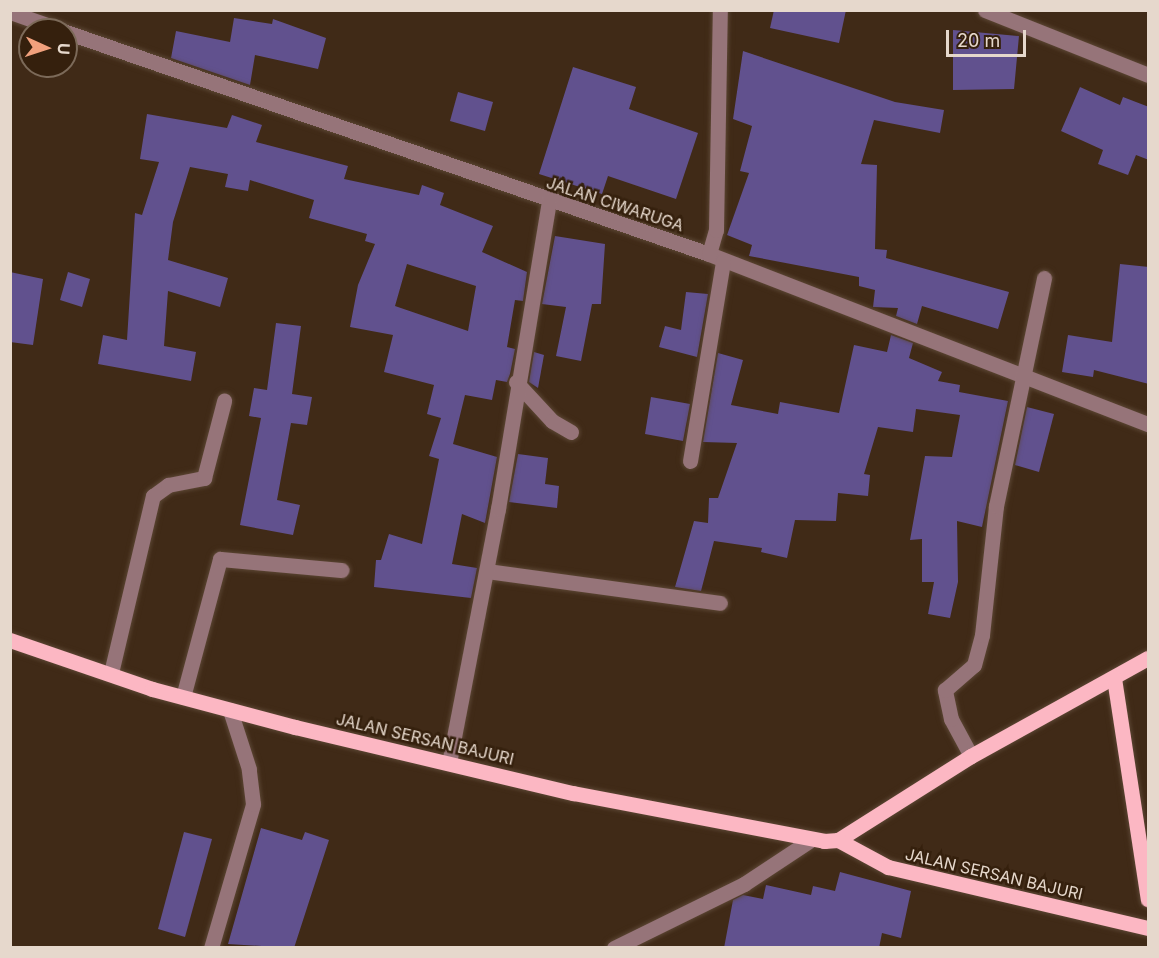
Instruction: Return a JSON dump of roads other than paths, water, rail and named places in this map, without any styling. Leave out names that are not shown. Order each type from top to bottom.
[{"type":"main road","name":"JALAN SERSAN BAJURI","points":[[10,640],[183,697],[230,710],[449,763],[809,841],[838,840],[897,870],[1149,928]]},
{"type":"main road","points":[[838,840],[971,756],[1149,658]]},
{"type":"main road","points":[[1114,678],[1149,899]]},
{"type":"street","points":[[690,461],[716,258],[720,10]]},
{"type":"street","points":[[985,10],[1149,75]]},
{"type":"street","points":[[10,12],[27,18]]},
{"type":"street","name":"JALAN CIWARUGA","points":[[78,36],[716,258],[1019,378],[1149,424]]},
{"type":"street","points":[[449,763],[487,571],[516,382],[549,201]]},
{"type":"street","points":[[971,756],[951,719],[945,690],[974,664],[982,635],[996,506],[1019,378],[1044,278]]},
{"type":"street","points":[[516,382],[552,421],[571,432]]},
{"type":"street","points":[[111,673],[153,496],[168,485],[204,478],[224,401]]},
{"type":"street","points":[[183,697],[220,559],[342,570]]},
{"type":"street","points":[[487,571],[720,603]]},
{"type":"street","points":[[211,948],[253,804],[230,710]]},
{"type":"street","points":[[614,948],[744,884],[809,841]]}]
